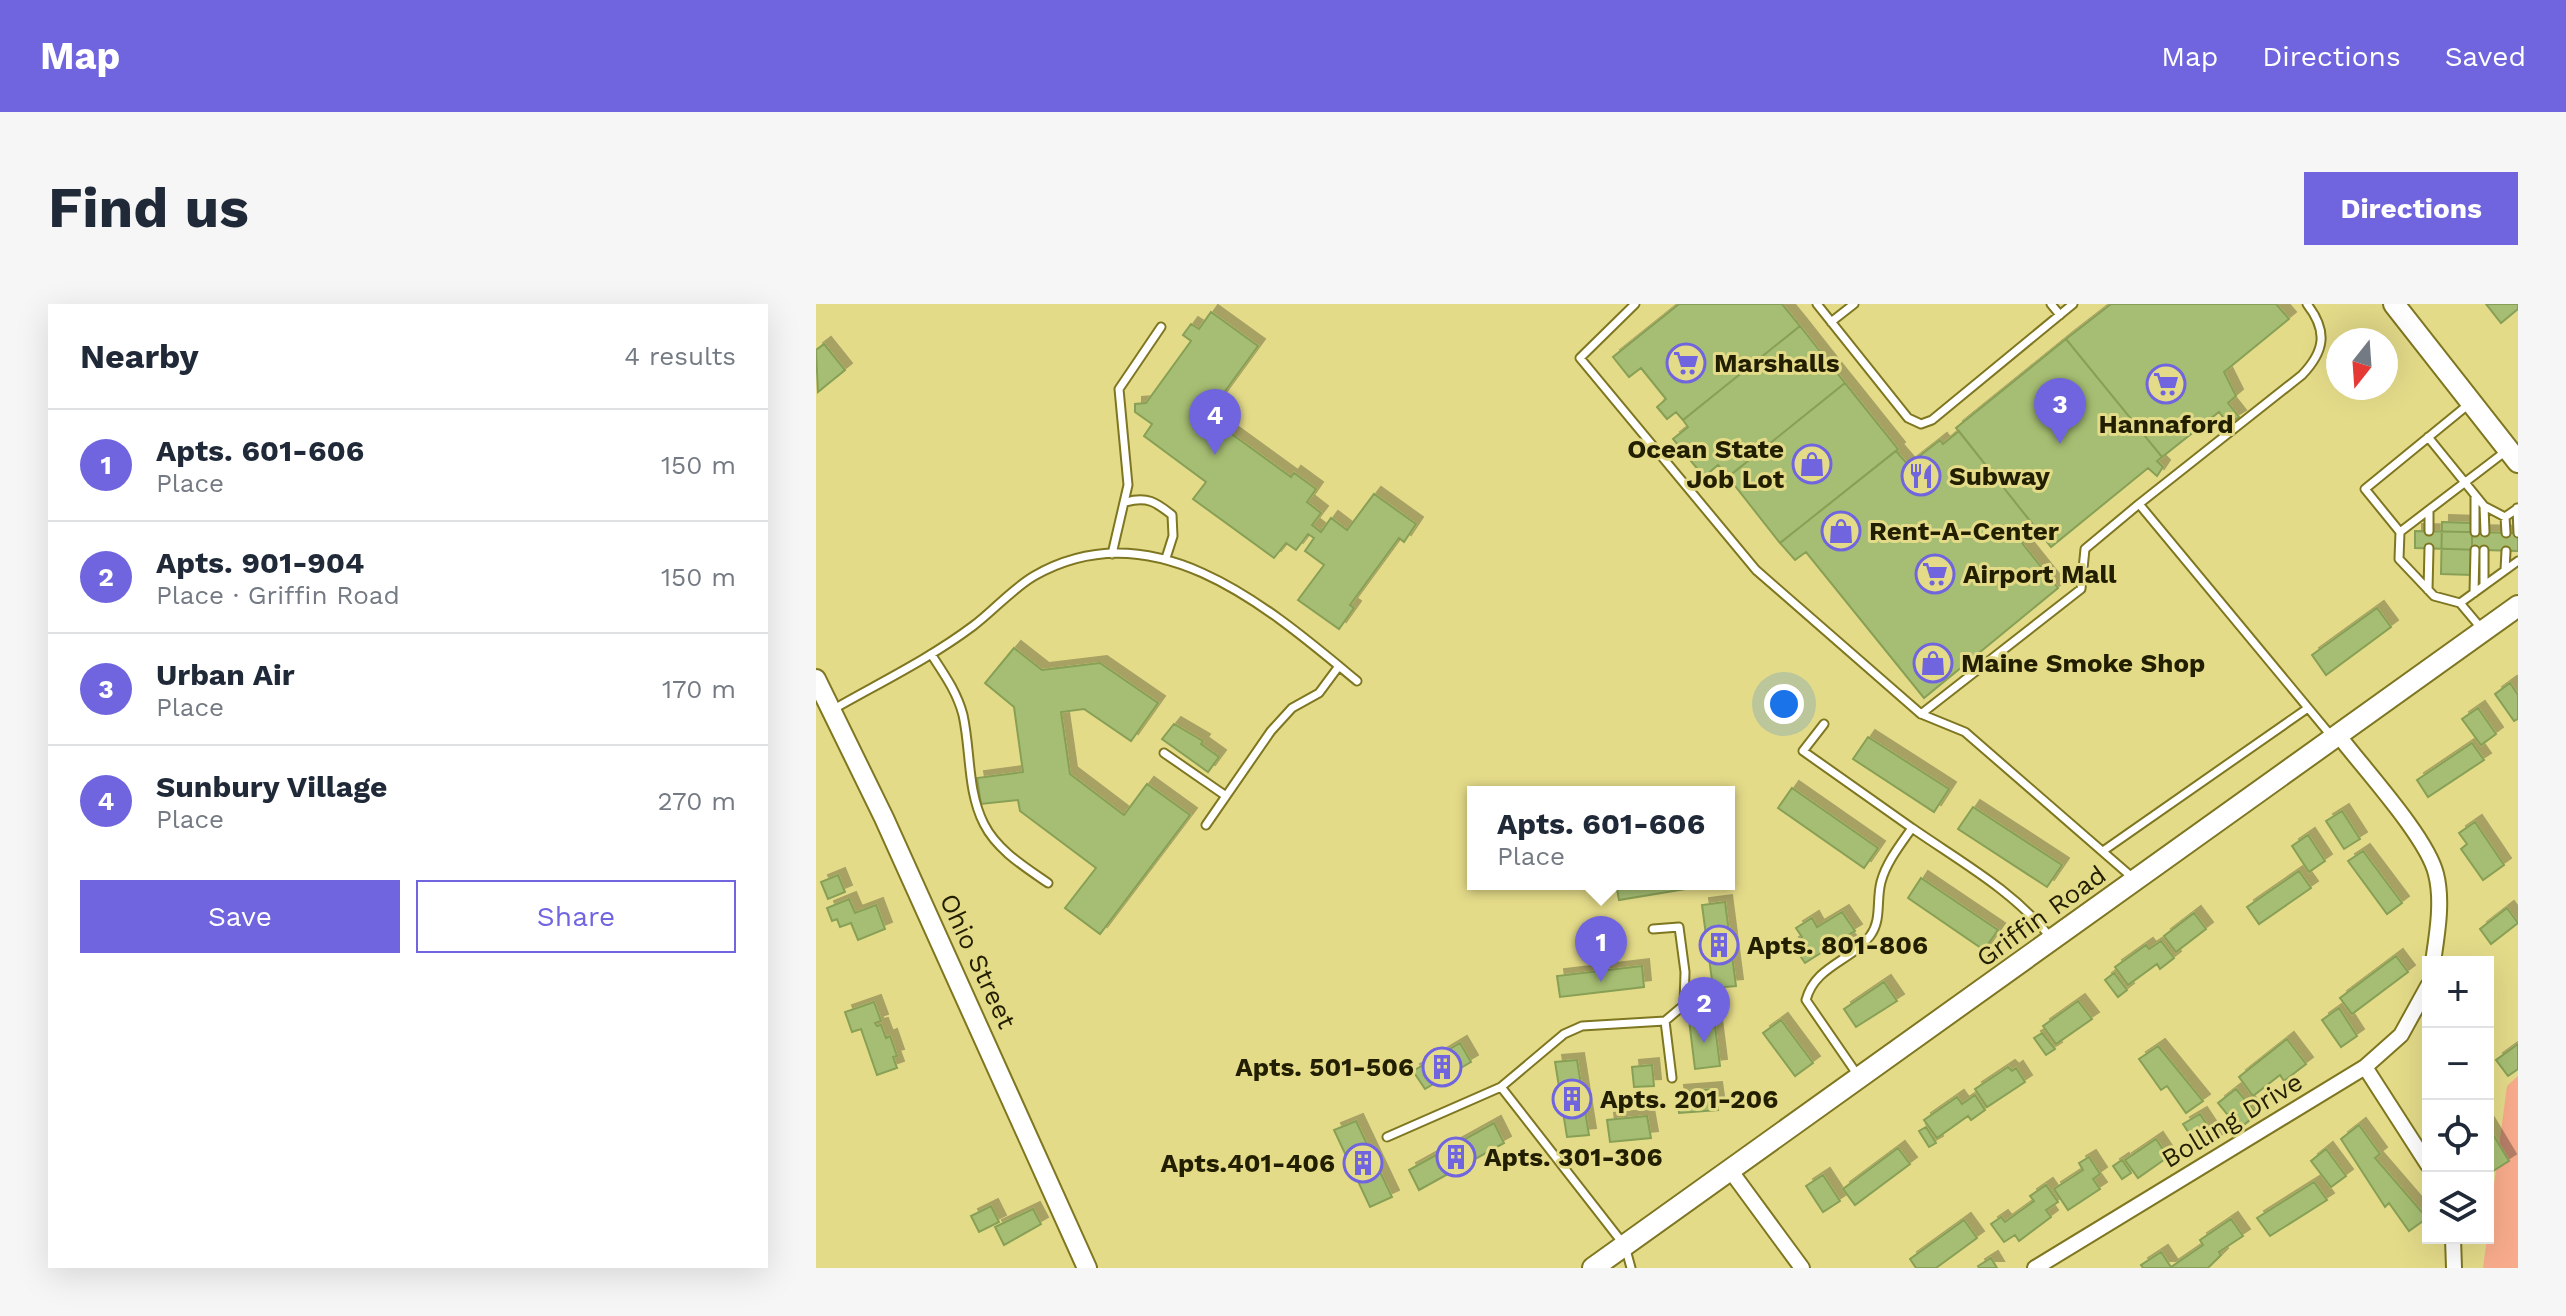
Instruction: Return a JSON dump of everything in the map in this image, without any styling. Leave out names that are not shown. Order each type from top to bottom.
[{"type":"main road","points":[[2394,304],[2513,456]]},
{"type":"main road","name":"Griffin Road","points":[[1593,1268],[2518,606]]},
{"type":"street","name":"Ohio Street","points":[[816,679],[897,846],[1087,1268]]},
{"type":"street","points":[[2336,738],[2417,838],[2436,874],[2438,929],[2434,956]]},
{"type":"street","name":"Bolling Drive","points":[[2035,1268],[2365,1067],[2401,1035],[2422,997]]},
{"type":"street","points":[[2365,1067],[2422,1156]]},
{"type":"street","points":[[1730,1170],[1802,1268]]},
{"type":"street","points":[[2453,1244],[2454,1268]]},
{"type":"lane","points":[[1635,304],[1580,358],[1756,570],[1921,714],[1965,732],[2136,881]]},
{"type":"lane","points":[[1817,304],[1908,418],[1921,424],[1932,420],[2073,304]]},
{"type":"lane","points":[[1831,322],[1854,304]]},
{"type":"lane","points":[[2051,304],[2060,315]]},
{"type":"lane","points":[[1921,714],[2081,589],[2085,549],[2302,375],[2319,357],[2321,328],[2307,304]]},
{"type":"lane","points":[[1112,554],[1126,502],[1119,389],[1161,327]]},
{"type":"lane","points":[[2470,403],[2365,489],[2400,532],[2399,559],[2434,596],[2460,603],[2483,631]]},
{"type":"lane","points":[[2428,437],[2484,506],[2505,517]]},
{"type":"lane","points":[[2400,532],[2465,482],[2513,456]]},
{"type":"lane","points":[[2475,495],[2475,532]]},
{"type":"lane","points":[[1126,502],[1138,498],[1154,500],[1172,515],[1173,536],[1166,558]]},
{"type":"lane","points":[[2139,504],[2336,738]]},
{"type":"lane","points":[[2484,506],[2485,532]]},
{"type":"lane","points":[[2505,517],[2518,508]]},
{"type":"lane","points":[[2518,508],[2518,533]]},
{"type":"lane","points":[[2429,510],[2429,531]]},
{"type":"lane","points":[[2505,517],[2506,533]]},
{"type":"lane","points":[[2428,590],[2429,548]]},
{"type":"lane","points":[[2474,593],[2475,550]]},
{"type":"lane","points":[[2484,550],[2484,585]]},
{"type":"lane","points":[[2505,570],[2506,551]]},
{"type":"lane","points":[[830,711],[931,654],[1032,577],[1064,562],[1112,554],[1166,558],[1226,583],[1357,681]]},
{"type":"lane","points":[[2460,603],[2518,561]]},
{"type":"lane","points":[[931,654],[953,688],[962,713],[975,802],[985,827],[1000,846],[1048,883]]},
{"type":"lane","points":[[1206,825],[1271,731],[1292,708],[1319,693],[1339,666]]},
{"type":"lane","points":[[2103,851],[2308,708]]},
{"type":"lane","points":[[1824,724],[1803,751],[2010,894],[2031,912],[2052,940]]},
{"type":"lane","points":[[1164,753],[1226,796]]},
{"type":"lane","points":[[1860,1078],[1814,1017],[1806,1000],[1809,987],[1820,974],[1871,934],[1878,919],[1881,880],[1912,828]]},
{"type":"lane","points":[[1387,1137],[1501,1087],[1564,1034],[1582,1026],[1665,1021],[1684,1005],[1685,972],[1679,927],[1653,929]]},
{"type":"lane","points":[[1665,1021],[1672,1078]]},
{"type":"lane","points":[[1501,1087],[1625,1246],[1631,1268]]},
{"type":"shaded area","points":[[2518,1076],[2518,1268],[2483,1268],[2486,1244],[2494,1244],[2494,1185],[2507,1086]]},
{"type":"building","name":"Marshalls","points":[[1679,304],[1782,304],[1800,326],[1683,420],[1676,412],[1667,419],[1657,407],[1666,399],[1641,368],[1629,377],[1613,357]]},
{"type":"building","name":"Hannaford","points":[[2111,304],[2276,304],[2289,319],[2224,372],[2236,396],[2228,403],[2239,417],[2228,424],[2219,412],[2162,457],[2066,339]]},
{"type":"building","points":[[2486,304],[2518,304],[2518,309],[2501,323]]},
{"type":"building","points":[[1211,312],[1258,346],[1207,416],[1291,477],[1294,473],[1316,489],[1307,502],[1321,513],[1312,525],[1321,532],[1331,518],[1347,530],[1374,494],[1416,524],[1404,542],[1399,538],[1350,605],[1354,608],[1339,629],[1298,600],[1324,565],[1305,551],[1314,538],[1308,534],[1296,550],[1286,543],[1274,558],[1193,499],[1206,482],[1144,436],[1152,424],[1135,412],[1135,404],[1146,403],[1191,341],[1183,335],[1191,324],[1199,329]]},
{"type":"building","points":[[1800,326],[1845,383],[1728,477],[1718,465],[1704,477],[1673,439],[1688,427],[1683,420]]},
{"type":"building","points":[[2066,339],[2162,457],[2157,461],[2163,467],[2157,476],[2148,468],[2051,547],[1956,428]]},
{"type":"building","points":[[824,344],[845,370],[818,392],[816,350]]},
{"type":"building","name":"Ocean State Job Lot","points":[[1845,383],[1898,449],[1780,543],[1728,477]]},
{"type":"building","name":"Airport Mall","points":[[1959,431],[2037,530],[2022,543],[2058,588],[1924,698],[1806,552],[1795,560],[1780,543],[1896,451],[1908,465],[1940,440],[1943,444]]},
{"type":"building","points":[[2442,522],[2472,523],[2472,575],[2441,574]]},
{"type":"building","points":[[2415,531],[2518,533],[2518,551],[2415,548]]},
{"type":"building","points":[[2377,608],[2391,627],[2326,675],[2312,655]]},
{"type":"building","points":[[1014,648],[1042,670],[1100,663],[1158,703],[1131,741],[1084,709],[1061,712],[1070,774],[1124,815],[1147,784],[1190,815],[1100,934],[1065,908],[1096,868],[1020,811],[1018,800],[981,804],[977,778],[1023,772],[1014,707],[985,683]]},
{"type":"building","points":[[2510,683],[2518,695],[2518,719],[2514,721],[2495,694]]},
{"type":"building","points":[[2478,708],[2496,734],[2481,745],[2462,719]]},
{"type":"building","points":[[1174,724],[1203,741],[1201,744],[1219,757],[1208,772],[1162,739]]},
{"type":"building","points":[[1868,737],[1949,789],[1934,812],[1853,759]]},
{"type":"building","points":[[2472,743],[2484,760],[2428,797],[2417,780]]},
{"type":"building","points":[[1792,788],[1878,848],[1864,868],[1778,808]]},
{"type":"building","points":[[1973,807],[2062,865],[2047,887],[1958,829]]},
{"type":"building","points":[[2342,811],[2360,839],[2344,849],[2326,821]]},
{"type":"building","points":[[2475,822],[2504,865],[2483,880],[2461,849],[2467,844],[2459,833]]},
{"type":"building","points":[[2308,835],[2325,861],[2309,872],[2292,846]]},
{"type":"building","points":[[2363,851],[2402,903],[2387,914],[2348,861]]},
{"type":"building","points":[[2299,871],[2311,888],[2259,924],[2247,907]]},
{"type":"building","points":[[838,875],[845,892],[828,899],[821,882]]},
{"type":"building","points":[[1921,878],[1998,930],[1984,950],[1908,898]]},
{"type":"building","points":[[1617,890],[1680,890],[1619,900]]},
{"type":"building","points":[[849,899],[855,913],[876,905],[885,929],[858,940],[851,923],[840,927],[837,919],[832,921],[827,908]]},
{"type":"building","name":"Apts. 801-806","points":[[1725,902],[1736,986],[1713,988],[1702,905]]},
{"type":"building","points":[[2507,908],[2518,923],[2491,944],[2480,929]]},
{"type":"building","points":[[1842,912],[1855,931],[1845,937],[1849,942],[1839,949],[1835,944],[1805,963],[1792,944],[1802,937],[1796,928],[1812,918],[1817,927]]},
{"type":"building","points":[[2194,913],[2206,929],[2176,952],[2164,936]]},
{"type":"building","points":[[2161,941],[2174,958],[2160,969],[2157,964],[2128,985],[2115,967],[2146,945],[2149,949]]},
{"type":"building","points":[[2396,956],[2408,972],[2352,1014],[2340,998]]},
{"type":"building","points":[[1642,966],[1644,987],[1560,997],[1557,976]]},
{"type":"building","points":[[2114,973],[2127,990],[2118,997],[2105,980]]},
{"type":"building","points":[[1884,982],[1897,1001],[1856,1027],[1844,1009]]},
{"type":"building","points":[[2078,1001],[2092,1019],[2056,1044],[2043,1026]]},
{"type":"building","points":[[874,1002],[881,1021],[875,1023],[881,1025],[886,1038],[890,1036],[897,1056],[893,1057],[897,1068],[877,1075],[861,1029],[852,1032],[845,1012]]},
{"type":"building","points":[[2339,1008],[2357,1036],[2341,1047],[2322,1020]]},
{"type":"building","points":[[1714,1018],[1720,1066],[1695,1069],[1689,1020]]},
{"type":"building","points":[[1781,1020],[1813,1063],[1795,1076],[1763,1033]]},
{"type":"building","points":[[2042,1033],[2055,1049],[2046,1055],[2034,1038]]},
{"type":"building","points":[[2287,1039],[2306,1064],[2284,1081],[2280,1075],[2253,1096],[2239,1077]]},
{"type":"building","name":"Apts. 501-506","points":[[1460,1043],[1471,1062],[1425,1089],[1413,1071]]},
{"type":"building","points":[[2518,1044],[2518,1069],[2508,1076],[2496,1060]]},
{"type":"building","points":[[2158,1046],[2203,1101],[2186,1113],[2167,1086],[2161,1090],[2139,1059]]},
{"type":"building","name":"Apts. 201-206","points":[[1577,1060],[1589,1135],[1567,1137],[1555,1062]]},
{"type":"building","points":[[1652,1065],[1654,1086],[1634,1087],[1632,1067]]},
{"type":"building","points":[[2008,1067],[2012,1071],[2016,1068],[2025,1082],[1987,1107],[1975,1089]]},
{"type":"building","points":[[1715,1089],[1718,1110],[1679,1113],[1677,1092]]},
{"type":"building","points":[[2236,1089],[2257,1114],[2239,1129],[2218,1103]]},
{"type":"building","points":[[1975,1095],[1985,1110],[1971,1120],[1968,1116],[1937,1138],[1924,1120],[1957,1097],[1962,1104]]},
{"type":"building","points":[[2200,1114],[2217,1140],[2201,1151],[2183,1124]]},
{"type":"building","points":[[1647,1116],[1651,1138],[1610,1142],[1607,1120]]},
{"type":"building","name":"Apts.401-406","points":[[1356,1121],[1392,1197],[1370,1207],[1334,1130]]},
{"type":"building","name":"Apts. 301-306","points":[[1494,1123],[1504,1143],[1419,1190],[1409,1170]]},
{"type":"building","points":[[2359,1125],[2380,1154],[2375,1158],[2422,1212],[2422,1222],[2409,1231],[2389,1203],[2385,1207],[2341,1139]]},
{"type":"building","points":[[1926,1127],[1936,1143],[1929,1147],[1919,1131]]},
{"type":"building","points":[[2494,1136],[2509,1161],[2494,1170]]},
{"type":"building","points":[[2156,1139],[2168,1157],[2138,1178],[2125,1160]]},
{"type":"building","points":[[1898,1148],[1910,1164],[1855,1205],[1843,1189]]},
{"type":"building","points":[[2326,1149],[2346,1176],[2331,1187],[2311,1161]]},
{"type":"building","points":[[2089,1157],[2100,1174],[2093,1179],[2100,1189],[2068,1210],[2054,1189],[2083,1170],[2079,1163]]},
{"type":"building","points":[[2122,1160],[2131,1173],[2122,1179],[2113,1166]]},
{"type":"building","points":[[1823,1175],[1840,1201],[1823,1212],[1806,1186]]},
{"type":"building","points":[[2314,1182],[2327,1200],[2270,1236],[2257,1218]]},
{"type":"building","points":[[2046,1185],[2058,1202],[2046,1210],[2051,1217],[2019,1241],[2015,1235],[2004,1242],[1991,1224],[2001,1217],[2005,1222],[2034,1201],[2030,1196]]},
{"type":"building","points":[[991,1206],[999,1222],[979,1232],[971,1216]]},
{"type":"building","points":[[1033,1209],[1041,1224],[1004,1245],[995,1227]]},
{"type":"building","points":[[2231,1219],[2243,1236],[2219,1252],[2221,1255],[2208,1268],[2143,1268],[2141,1265],[2161,1252],[2171,1267],[2203,1245],[2200,1240]]},
{"type":"building","points":[[1964,1220],[1977,1238],[1936,1268],[1916,1268],[1910,1259]]},
{"type":"building","points":[[1991,1258],[1997,1268],[1979,1268],[1978,1266]]},
{"type":"place","name":"Marshalls","points":[[1686,363]]},
{"type":"place","name":"Hannaford","points":[[2166,384]]},
{"type":"place","name":"Urban Air","points":[[2060,444]]},
{"type":"place","name":"Sunbury Village","points":[[1215,455]]},
{"type":"place","name":"Ocean State Job Lot","points":[[1812,464]]},
{"type":"place","name":"Subway","points":[[1921,476]]},
{"type":"place","name":"Rent-A-Center","points":[[1841,531]]},
{"type":"place","name":"Airport Mall","points":[[1935,574]]},
{"type":"place","name":"Maine Smoke Shop","points":[[1933,663]]},
{"type":"place","name":"Apts. 801-806","points":[[1719,945]]},
{"type":"place","name":"Apts. 601-606","points":[[1601,982]]},
{"type":"place","name":"Apts. 901-904","points":[[1704,1043]]},
{"type":"place","name":"Apts. 501-506","points":[[1442,1067]]},
{"type":"place","name":"Apts. 201-206","points":[[1572,1099]]},
{"type":"place","name":"Apts. 301-306","points":[[1456,1157]]},
{"type":"place","name":"Apts.401-406","points":[[1363,1163]]}]
